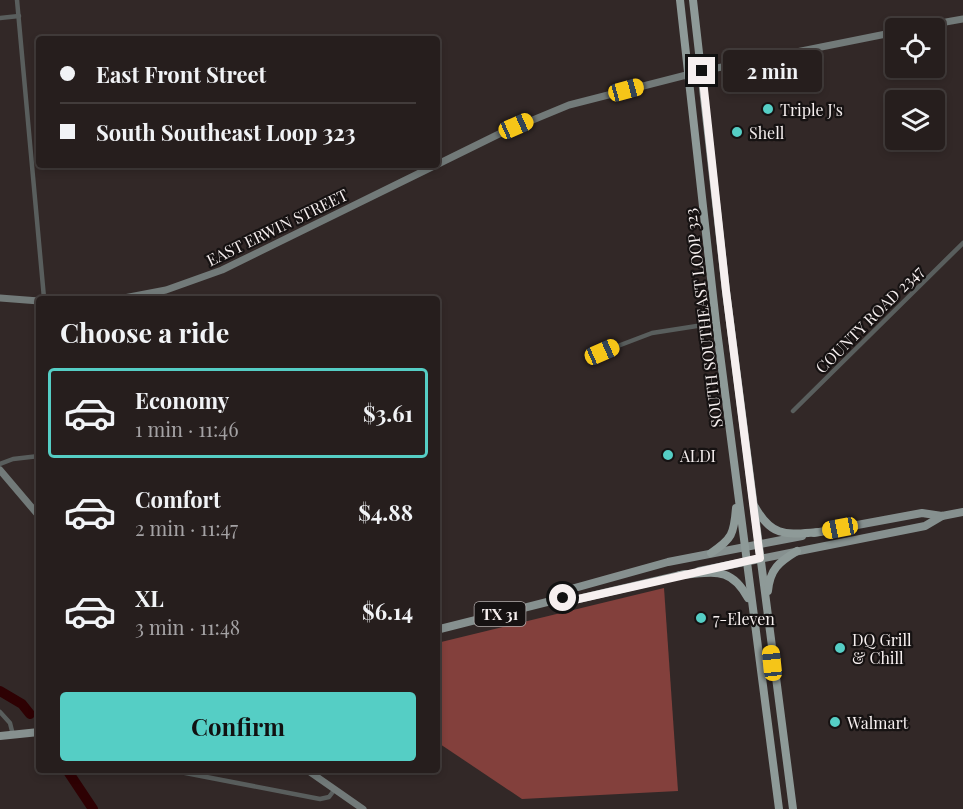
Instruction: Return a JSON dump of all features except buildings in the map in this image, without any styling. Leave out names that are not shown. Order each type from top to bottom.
[{"type":"highway","name":"SOUTH SOUTHEAST LOOP 323","points":[[680,0],[716,323],[779,809]]},
{"type":"highway","name":"SOUTH SOUTHEAST LOOP 323","points":[[693,0],[726,291],[793,809]]},
{"type":"highway","points":[[711,553],[725,543],[733,533],[737,486]]},
{"type":"highway","points":[[754,505],[767,525],[775,531],[790,534],[820,532]]},
{"type":"highway","points":[[766,608],[772,571],[779,562],[797,551]]},
{"type":"highway","points":[[680,575],[727,573],[739,582],[751,603]]},
{"type":"highway","points":[[772,766],[786,765]]},
{"type":"main road","points":[[945,22],[963,19]]},
{"type":"main road","name":"EAST ERWIN STREET","points":[[440,163],[551,111],[688,74],[885,34]]},
{"type":"main road","name":"EAST ERWIN STREET","points":[[134,296],[166,290],[208,276],[430,168]]},
{"type":"main road","points":[[0,298],[36,300]]},
{"type":"main road","points":[[0,470],[36,512]]},
{"type":"main road","name":"TX 31","points":[[563,598],[571,589],[668,562],[922,513],[942,516],[963,512]]},
{"type":"main road","name":"TX 31","points":[[440,629],[563,598],[574,600],[760,558],[925,526],[942,516]]},
{"type":"main road","points":[[0,736],[36,732]]},
{"type":"main road","points":[[311,773],[363,809]]},
{"type":"street","points":[[18,0],[44,296]]},
{"type":"street","points":[[0,18],[19,16]]},
{"type":"street","name":"COUNTY ROAD 2347","points":[[793,411],[963,243]]},
{"type":"street","points":[[602,352],[652,333],[716,323]]},
{"type":"street","points":[[0,464],[13,459],[36,456]]},
{"type":"street","points":[[0,712],[10,723],[13,735]]},
{"type":"street","points":[[186,773],[320,799],[329,797],[335,789]]},
{"type":"shaded area","points":[[664,588],[678,791],[522,799],[440,744],[440,642]]},
{"type":"waterway","points":[[0,691],[22,704],[30,714]]},
{"type":"waterway","points":[[69,773],[93,809]]},
{"type":"place","name":"Triple J's","points":[[768,109]]},
{"type":"place","name":"Shell","points":[[737,132]]},
{"type":"place","name":"ALDI","points":[[668,455]]},
{"type":"place","name":"7-Eleven","points":[[701,618]]},
{"type":"place","name":"DQ Grill & Chill","points":[[840,648]]},
{"type":"place","name":"Walmart","points":[[835,722]]},
{"type":"route","points":[[563,598],[574,600],[760,558],[726,291],[702,71]]}]
